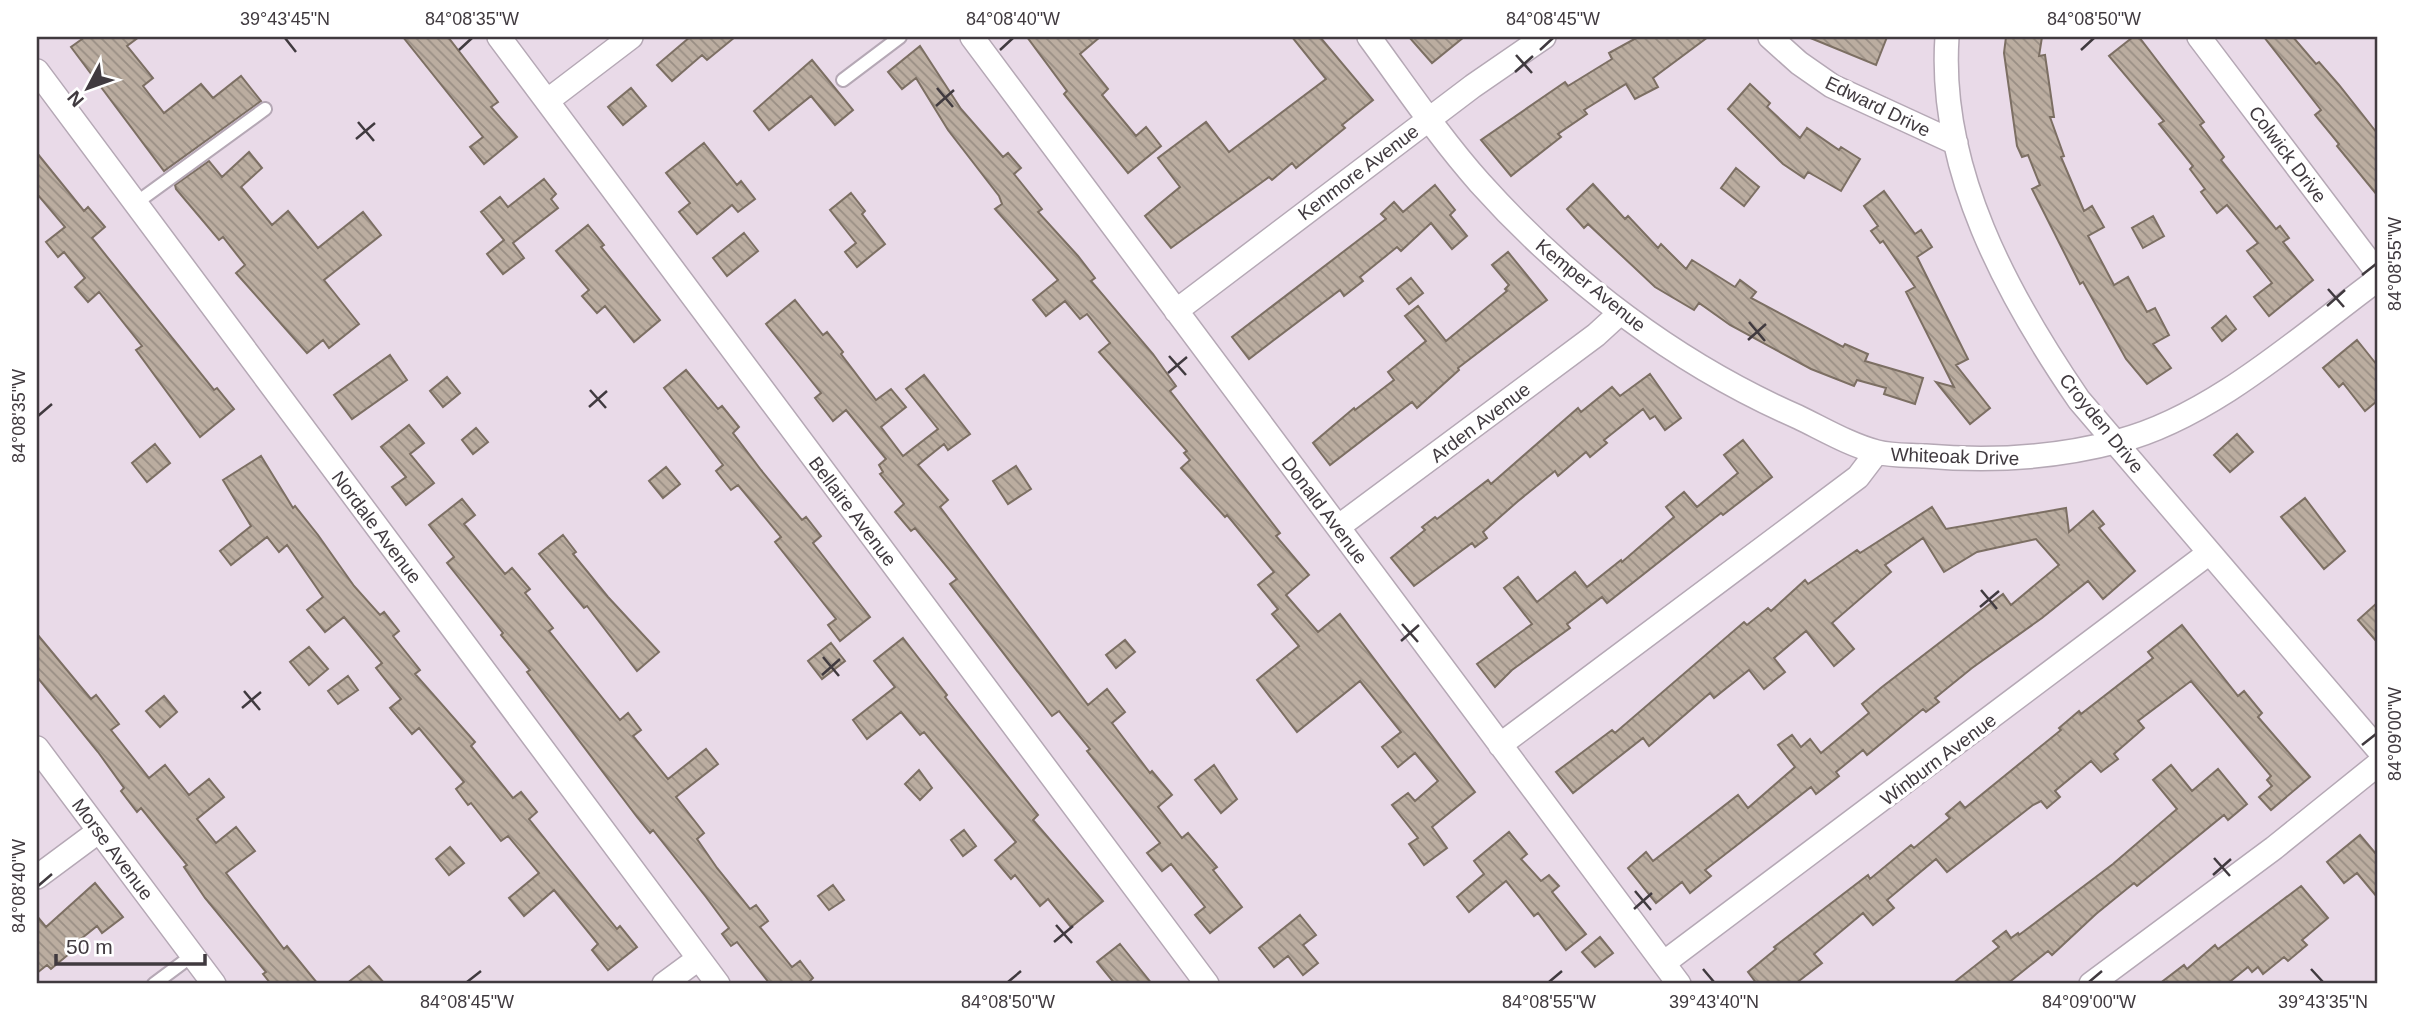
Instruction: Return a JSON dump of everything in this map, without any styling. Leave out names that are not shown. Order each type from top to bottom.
[{"type":"street","name":"Bellaire Avenue","points":[[499,37],[1207,984]]},
{"type":"street","points":[[547,101],[631,37]]},
{"type":"street","name":"Donald Avenue","points":[[972,37],[1679,984]]},
{"type":"street","name":"Kemper Avenue","points":[[1369,37],[1479,181],[1524,229],[1620,313],[1739,388],[1877,452]]},
{"type":"street","name":"Kenmore Avenue","points":[[1176,311],[1430,119],[1544,37]]},
{"type":"street","name":"Edward Drive","points":[[1770,37],[1799,63],[1832,86],[1956,143]]},
{"type":"street","name":"Croyden Drive","points":[[1947,37],[1945,65],[1956,143],[1981,225],[2014,295],[2041,343],[2079,400],[2377,748]]},
{"type":"street","name":"Colwick Drive","points":[[2199,37],[2377,272]]},
{"type":"street","name":"Nordale Avenue","points":[[37,71],[718,984]]},
{"type":"street","name":"Whiteoak Drive","points":[[1500,744],[1858,477],[1877,452],[1994,461],[2026,459],[2116,443],[2179,417],[2225,390],[2377,280]]},
{"type":"street","name":"Arden Avenue","points":[[1338,527],[1585,343],[1620,313]]},
{"type":"street","name":"Winburn Avenue","points":[[1665,962],[2209,553]]},
{"type":"street","name":"Morse Avenue","points":[[37,748],[214,984]]},
{"type":"street","points":[[2091,984],[2254,863],[2377,765]]},
{"type":"street","points":[[37,877],[99,831]]},
{"type":"street","points":[[664,984],[698,959]]},
{"type":"lane","points":[[843,80],[900,37]]},
{"type":"lane","points":[[136,203],[265,109]]},
{"type":"lane","points":[[154,984],[193,955]]},
{"type":"building","points":[[85,37],[139,37],[127,46],[153,78],[143,86],[164,113],[201,84],[213,98],[241,76],[261,101],[164,171],[71,47]]},
{"type":"building","points":[[403,37],[448,37],[498,102],[491,107],[517,137],[484,164],[470,147],[483,137]]},
{"type":"building","points":[[690,37],[735,37],[707,60],[702,55],[672,81],[657,65]]},
{"type":"building","points":[[1027,37],[1100,37],[1080,54],[1108,89],[1102,95],[1136,136],[1146,127],[1161,146],[1128,173],[1064,94],[1067,91]]},
{"type":"building","points":[[1292,37],[1320,37],[1373,100],[1342,125],[1345,128],[1296,168],[1292,163],[1272,180],[1269,177],[1171,248],[1145,216],[1180,187],[1158,158],[1206,122],[1229,152],[1326,79]]},
{"type":"building","points":[[1409,37],[1464,37],[1432,63]]},
{"type":"building","points":[[1638,37],[1708,37],[1653,78],[1658,87],[1635,99],[1626,84],[1584,110],[1587,114],[1558,134],[1561,137],[1511,176],[1481,140],[1565,82],[1568,86],[1612,59],[1609,53]]},
{"type":"building","points":[[1808,37],[1887,37],[1876,65]]},
{"type":"building","points":[[2006,37],[2042,37],[2039,56],[2045,55],[2054,117],[2050,117],[2064,156],[2061,157],[2084,211],[2092,206],[2104,227],[2088,236],[2114,285],[2128,277],[2147,312],[2155,308],[2169,335],[2153,344],[2171,368],[2147,384],[2126,359],[2083,282],[2080,284],[2032,189],[2040,185],[2028,155],[2022,157],[2017,146],[2004,53]]},
{"type":"building","points":[[2133,37],[2139,37],[2204,122],[2200,125],[2224,157],[2221,160],[2276,229],[2280,226],[2289,238],[2283,242],[2313,280],[2269,316],[2254,297],[2272,283],[2247,251],[2258,243],[2227,205],[2217,213],[2201,192],[2205,189],[2190,169],[2193,166],[2159,124],[2164,121],[2109,56]]},
{"type":"building","points":[[2264,37],[2293,37],[2316,64],[2319,62],[2377,133],[2377,195],[2337,146],[2339,144],[2315,115],[2321,110]]},
{"type":"building","points":[[920,46],[961,109],[1003,157],[1008,153],[1021,168],[1014,174],[1042,209],[1038,212],[1078,256],[1095,278],[1091,281],[1153,354],[1176,386],[1170,391],[1280,533],[1276,536],[1309,575],[1286,595],[1318,632],[1340,614],[1475,792],[1432,827],[1447,848],[1424,865],[1409,844],[1418,838],[1392,805],[1408,793],[1415,801],[1438,781],[1415,753],[1398,767],[1382,747],[1401,732],[1360,681],[1297,732],[1257,680],[1299,646],[1272,614],[1278,609],[1258,585],[1274,572],[1227,515],[1225,517],[1181,468],[1190,460],[1184,453],[1187,451],[1099,352],[1110,343],[1087,314],[1080,319],[1065,301],[1046,316],[1033,300],[1058,280],[995,209],[1002,204],[999,196],[948,130],[916,78],[902,89],[888,72]]},
{"type":"building","points":[[812,60],[853,110],[835,125],[811,96],[769,130],[754,111]]},
{"type":"building","points":[[1750,84],[1770,103],[1767,107],[1800,138],[1807,128],[1839,150],[1841,147],[1860,159],[1841,191],[1808,172],[1804,178],[1783,164],[1728,109]]},
{"type":"building","points":[[631,88],[646,106],[623,125],[608,107]]},
{"type":"building","points":[[704,143],[737,185],[741,181],[755,199],[738,212],[732,205],[697,234],[679,212],[690,203],[666,173]]},
{"type":"building","points":[[249,152],[262,168],[241,187],[272,225],[288,211],[318,248],[363,212],[381,235],[324,280],[359,324],[329,348],[323,340],[307,353],[236,273],[245,265],[223,237],[219,240],[176,189],[175,185],[209,161],[222,177]]},
{"type":"building","points":[[37,153],[84,211],[88,207],[105,227],[92,238],[214,390],[217,388],[234,409],[200,437],[136,350],[142,346],[99,292],[88,302],[75,287],[85,278],[64,252],[58,257],[46,242],[65,227],[37,194]]},
{"type":"building","points":[[1736,168],[1759,187],[1744,206],[1721,188]]},
{"type":"building","points":[[544,179],[556,194],[551,199],[558,208],[513,243],[524,258],[503,274],[487,254],[504,240],[481,212],[500,197],[508,207]]},
{"type":"building","points":[[1593,184],[1625,219],[1628,216],[1658,248],[1661,244],[1686,269],[1692,260],[1735,287],[1740,280],[1756,292],[1751,298],[1843,347],[1845,344],[1868,354],[1865,361],[1923,378],[1915,404],[1884,394],[1886,388],[1857,380],[1854,386],[1811,369],[1730,325],[1699,303],[1694,310],[1655,287],[1588,224],[1584,228],[1567,209]]},
{"type":"building","points":[[1435,185],[1455,210],[1450,215],[1467,236],[1452,249],[1431,223],[1401,251],[1397,247],[1360,277],[1363,281],[1344,296],[1340,290],[1249,359],[1232,337],[1386,219],[1381,214],[1394,202],[1403,212]]},
{"type":"building","points":[[1884,191],[1915,234],[1921,230],[1932,247],[1917,257],[1968,359],[1956,365],[1990,408],[1970,424],[1936,382],[1954,387],[1906,292],[1915,287],[1883,241],[1880,243],[1871,231],[1878,226],[1864,206]]},
{"type":"building","points":[[851,193],[865,211],[862,214],[885,244],[857,267],[845,252],[856,243],[830,210]]},
{"type":"building","points":[[2153,216],[2164,236],[2143,248],[2132,228]]},
{"type":"building","points":[[588,225],[604,245],[601,247],[660,320],[634,342],[605,306],[597,313],[582,296],[589,290],[556,251]]},
{"type":"building","points":[[744,233],[758,251],[727,276],[713,258]]},
{"type":"building","points":[[1508,252],[1547,300],[1458,368],[1459,370],[1417,408],[1412,402],[1330,465],[1313,443],[1354,408],[1355,410],[1394,380],[1388,372],[1426,341],[1405,316],[1418,306],[1446,341],[1507,291],[1505,289],[1509,285],[1492,265]]},
{"type":"building","points":[[1411,278],[1423,293],[1409,304],[1397,289]]},
{"type":"building","points":[[795,300],[823,335],[827,332],[876,400],[891,389],[906,407],[881,427],[903,456],[938,429],[906,389],[924,375],[970,434],[948,450],[944,444],[918,465],[948,500],[940,507],[1088,705],[1107,689],[1125,712],[1112,723],[1150,773],[1152,771],[1172,795],[1158,807],[1182,838],[1188,833],[1217,867],[1213,870],[1242,907],[1210,933],[1195,915],[1205,907],[1171,864],[1162,871],[1147,853],[1160,843],[1087,751],[1090,749],[1059,711],[1052,716],[950,584],[957,579],[915,528],[911,531],[895,512],[904,504],[880,474],[883,472],[879,465],[886,459],[846,410],[833,421],[815,398],[821,393],[766,324]]},
{"type":"building","points":[[2226,316],[2236,329],[2222,341],[2212,328]]},
{"type":"building","points":[[2357,340],[2377,365],[2377,401],[2365,411],[2343,383],[2339,387],[2323,368]]},
{"type":"building","points":[[390,355],[407,380],[352,419],[334,395]]},
{"type":"building","points":[[686,370],[718,409],[722,406],[739,427],[733,433],[761,470],[802,520],[806,517],[821,536],[813,543],[870,617],[840,641],[828,625],[836,619],[775,542],[781,537],[738,485],[731,490],[716,471],[723,465],[664,388]]},
{"type":"building","points":[[1650,374],[1681,418],[1665,430],[1655,416],[1650,419],[1643,409],[1604,440],[1607,443],[1590,457],[1586,452],[1558,476],[1555,471],[1517,502],[1483,532],[1487,538],[1475,547],[1472,543],[1414,586],[1391,558],[1425,530],[1422,527],[1435,517],[1437,519],[1488,480],[1491,484],[1578,408],[1581,412],[1612,387],[1620,396]]},
{"type":"building","points":[[447,377],[460,393],[443,407],[430,391]]},
{"type":"building","points":[[409,425],[424,443],[410,454],[434,483],[406,505],[392,487],[406,477],[381,447]]},
{"type":"building","points":[[476,428],[488,442],[473,454],[462,440]]},
{"type":"building","points":[[2237,434],[2253,452],[2230,472],[2214,455]]},
{"type":"building","points":[[1743,440],[1772,477],[1723,515],[1721,513],[1607,603],[1602,597],[1567,624],[1570,628],[1512,670],[1495,687],[1477,664],[1532,624],[1504,588],[1518,577],[1537,602],[1575,572],[1587,587],[1621,560],[1622,562],[1674,517],[1666,507],[1684,492],[1697,507],[1738,473],[1724,455]]},
{"type":"building","points":[[155,444],[170,463],[147,482],[132,463]]},
{"type":"building","points":[[261,456],[293,508],[295,506],[318,535],[354,586],[380,615],[384,612],[399,631],[393,636],[420,670],[415,674],[475,742],[471,746],[513,798],[521,792],[537,812],[529,819],[617,929],[620,926],[637,947],[608,970],[592,950],[598,944],[554,890],[524,916],[509,898],[539,873],[508,836],[501,841],[471,803],[468,805],[456,789],[464,782],[419,728],[412,734],[390,708],[401,699],[376,668],[382,663],[344,617],[325,632],[307,610],[323,597],[287,545],[279,552],[267,537],[231,565],[220,551],[251,526],[223,480]]},
{"type":"building","points":[[1016,466],[1031,489],[1008,504],[993,481]]},
{"type":"building","points":[[666,467],[680,484],[663,498],[649,481]]},
{"type":"building","points":[[2305,498],[2345,551],[2324,569],[2281,517]]},
{"type":"building","points":[[462,499],[475,515],[464,524],[505,574],[512,568],[530,589],[525,593],[553,628],[549,631],[620,720],[628,713],[641,730],[633,736],[668,779],[706,749],[718,764],[676,797],[704,833],[697,839],[717,868],[750,909],[756,905],[768,921],[760,927],[792,967],[800,961],[813,978],[807,984],[770,984],[737,942],[731,946],[722,934],[729,928],[653,830],[650,833],[637,817],[527,672],[530,670],[501,635],[503,633],[447,563],[454,557],[429,525]]},
{"type":"building","points":[[1932,507],[1946,529],[2066,508],[2069,532],[2093,511],[2104,524],[2099,528],[2135,571],[2103,599],[2088,581],[1972,668],[1935,698],[1939,702],[1926,712],[1923,709],[1867,755],[1863,750],[1836,772],[1839,776],[1816,794],[1811,787],[1705,870],[1711,876],[1690,893],[1682,882],[1656,903],[1628,868],[1646,852],[1653,861],[1738,795],[1748,808],[1795,767],[1778,745],[1792,735],[1801,747],[1810,739],[1821,753],[1869,713],[1862,704],[1882,687],[2003,594],[2011,605],[2059,565],[2036,539],[1977,552],[1944,572],[1923,538],[1885,565],[1891,572],[1832,623],[1854,649],[1834,666],[1806,631],[1774,658],[1785,672],[1764,689],[1749,670],[1714,698],[1710,693],[1649,746],[1643,738],[1573,793],[1556,772],[1612,730],[1615,733],[1744,622],[1747,625],[1768,608],[1771,611],[1805,580],[1808,584],[1857,550],[1860,553]]},
{"type":"building","points":[[563,535],[576,552],[573,554],[608,597],[659,652],[637,671],[587,606],[584,608],[539,554]]},
{"type":"building","points":[[2377,603],[2377,642],[2358,620]]},
{"type":"building","points":[[2182,625],[2238,696],[2244,691],[2262,713],[2258,717],[2310,777],[2271,810],[2259,797],[2272,786],[2267,780],[2271,776],[2191,681],[2138,721],[2144,728],[2114,754],[2118,759],[2101,772],[2091,761],[2055,791],[2060,797],[2047,808],[2041,801],[2033,805],[1947,872],[1936,859],[1887,900],[1894,908],[1873,925],[1863,913],[1814,954],[1822,963],[1795,984],[1757,984],[1748,972],[1776,949],[1774,947],[1868,875],[1870,879],[1911,845],[1914,848],[1950,818],[1946,814],[1960,802],[1965,808],[2061,730],[2059,728],[2079,711],[2081,714],[2153,658],[2148,652]]},
{"type":"building","points":[[37,634],[91,699],[96,695],[119,724],[111,730],[149,778],[165,765],[189,795],[209,779],[224,797],[197,819],[216,843],[236,827],[255,851],[226,873],[284,949],[287,946],[318,984],[271,984],[263,974],[266,972],[205,898],[184,867],[187,865],[141,808],[137,812],[121,791],[124,788],[98,752],[37,677]]},
{"type":"building","points":[[903,638],[947,695],[945,697],[1038,815],[1033,820],[1103,901],[1071,927],[1048,899],[1040,906],[1015,875],[1011,879],[995,860],[1016,842],[924,732],[920,735],[901,712],[867,739],[853,720],[895,687],[874,661]]},
{"type":"building","points":[[1125,640],[1135,652],[1116,668],[1106,655]]},
{"type":"building","points":[[831,643],[845,661],[822,679],[808,661]]},
{"type":"building","points":[[309,647],[328,669],[309,685],[290,662]]},
{"type":"building","points":[[348,676],[358,690],[338,704],[328,691]]},
{"type":"building","points":[[164,696],[177,712],[160,727],[146,711]]},
{"type":"building","points":[[1214,765],[1237,799],[1221,813],[1195,780]]},
{"type":"building","points":[[2171,765],[2192,791],[2218,769],[2247,804],[2228,820],[2224,815],[2137,886],[2134,883],[2052,955],[2048,951],[2007,984],[1952,984],[1999,947],[1993,941],[2006,931],[2011,938],[2018,933],[2019,935],[2113,864],[2177,809],[2153,780]]},
{"type":"building","points":[[919,770],[932,788],[920,800],[905,784]]},
{"type":"building","points":[[964,830],[976,846],[963,856],[951,840]]},
{"type":"building","points":[[1509,832],[1527,854],[1521,859],[1541,881],[1549,875],[1559,886],[1552,892],[1586,934],[1566,950],[1538,913],[1534,916],[1506,881],[1469,912],[1457,897],[1484,874],[1474,861]]},
{"type":"building","points":[[2360,835],[2377,855],[2377,897],[2357,873],[2344,883],[2327,862]]},
{"type":"building","points":[[450,847],[464,863],[449,875],[436,859]]},
{"type":"building","points":[[95,883],[123,917],[102,933],[97,926],[66,951],[69,954],[51,969],[47,965],[37,973],[37,916],[46,927]]},
{"type":"building","points":[[833,885],[844,900],[829,910],[818,896]]},
{"type":"building","points":[[2301,886],[2328,918],[2302,940],[2307,945],[2288,961],[2284,957],[2263,974],[2258,967],[2252,972],[2248,967],[2227,984],[2159,984],[2184,965],[2187,969],[2215,945],[2218,949]]},
{"type":"building","points":[[1300,915],[1316,935],[1303,945],[1318,963],[1303,975],[1288,956],[1274,967],[1259,948]]},
{"type":"building","points":[[1600,937],[1613,953],[1595,967],[1582,952]]},
{"type":"building","points":[[1120,944],[1152,984],[1115,984],[1097,962]]},
{"type":"building","points":[[369,966],[385,984],[346,984]]}]
